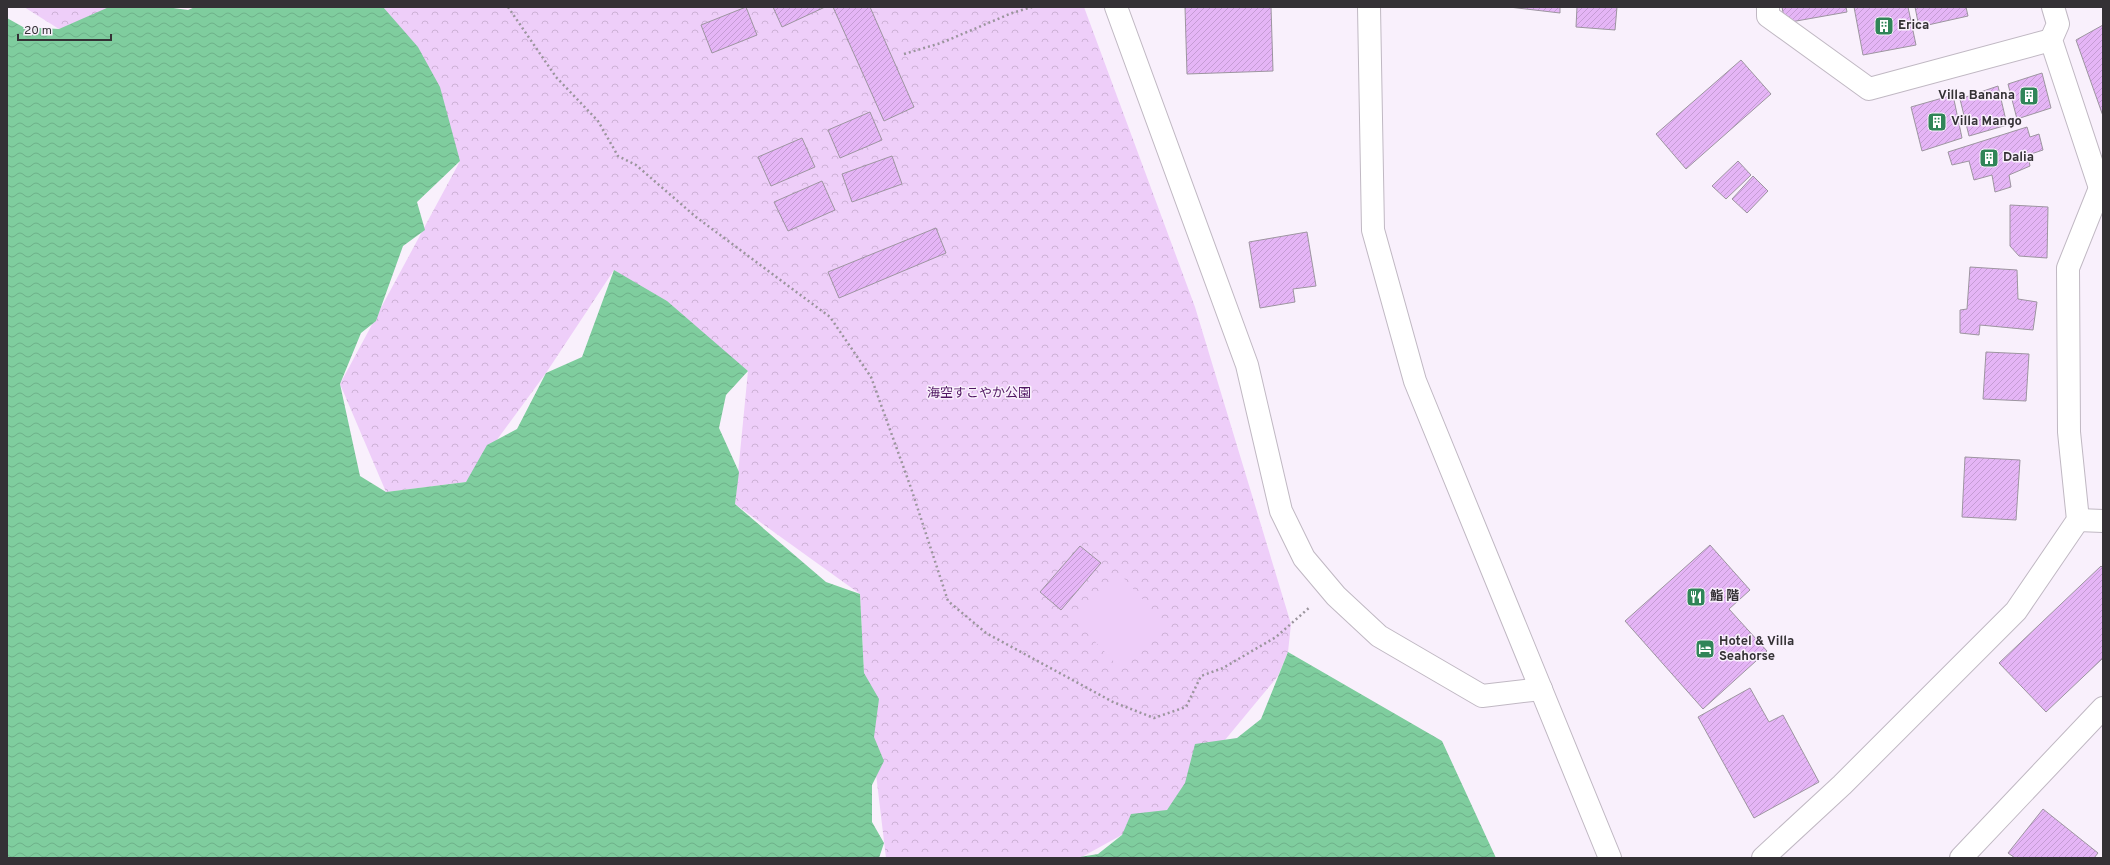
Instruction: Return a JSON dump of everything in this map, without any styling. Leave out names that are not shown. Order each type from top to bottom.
[{"type":"street","points":[[1116,7],[1246,366],[1281,511],[1304,558],[1330,590],[1379,636],[1482,696],[1541,689]]},
{"type":"street","points":[[1369,7],[1373,230],[1415,381],[1610,858]]},
{"type":"street","points":[[1768,7],[1768,16],[1869,89],[2051,40]]},
{"type":"street","points":[[1763,858],[1842,785],[2016,611],[2078,520],[2069,432],[2068,268],[2102,186],[2051,40],[2058,24],[2053,7]]},
{"type":"street","points":[[2078,520],[2103,521]]},
{"type":"street","points":[[1961,858],[2103,708]]},
{"type":"path","points":[[508,7],[556,77],[598,121],[618,156],[636,165],[696,217],[830,317],[871,376],[911,488],[948,601],[986,633],[1113,702],[1154,718],[1186,707],[1201,676],[1223,668],[1276,637],[1330,590]]},
{"type":"path","points":[[904,54],[941,44],[1012,13],[1032,7]]},
{"type":"green space","points":[[24,7],[168,7],[59,29]]},
{"type":"green space","name":"海空すこやか公園","points":[[372,7],[1084,7],[1195,307],[1291,624],[1288,652],[1278,676],[1167,810],[1080,858],[886,858],[864,673],[860,594],[735,504],[748,371],[614,270],[546,373],[466,482],[386,492],[340,384],[460,161]]},
{"type":"green space","points":[[1121,575],[1164,623],[1118,666],[1074,619]]},
{"type":"water","points":[[109,7],[166,7],[188,10],[195,7],[383,7],[418,47],[440,87],[460,161],[417,202],[425,230],[403,246],[376,321],[361,333],[340,384],[360,476],[386,492],[466,482],[487,445],[517,429],[546,373],[582,357],[614,270],[667,301],[748,371],[726,395],[719,428],[739,472],[735,504],[826,582],[860,594],[864,673],[879,699],[874,737],[884,761],[872,785],[872,822],[884,843],[879,858],[7,858],[7,18],[23,27],[59,29]]},
{"type":"water","points":[[1288,652],[1442,741],[1496,858],[1074,858],[1098,854],[1122,835],[1131,814],[1167,810],[1185,783],[1195,744],[1237,738],[1261,719]]},
{"type":"building","points":[[746,7],[757,35],[712,53],[701,25]]},
{"type":"building","points":[[773,7],[825,7],[782,27]]},
{"type":"building","points":[[833,7],[870,7],[914,107],[884,121]]},
{"type":"building","points":[[1185,7],[1271,7],[1273,71],[1187,74]]},
{"type":"building","points":[[1509,7],[1560,7],[1560,13]]},
{"type":"building","points":[[1577,7],[1617,7],[1615,30],[1576,27]]},
{"type":"building","points":[[1782,7],[1846,7],[1847,12],[1785,23]]},
{"type":"building","name":"Erica","points":[[1854,7],[1908,7],[1916,45],[1863,55]]},
{"type":"building","points":[[1915,7],[1966,7],[1968,16],[1919,27]]},
{"type":"building","points":[[2103,25],[2103,116],[2076,40]]},
{"type":"building","points":[[1741,60],[1771,94],[1686,169],[1656,134]]},
{"type":"building","name":"Villa Banana","points":[[2042,73],[2051,108],[2017,119],[2008,84]]},
{"type":"building","points":[[1998,86],[2007,125],[1969,136],[1960,99]]},
{"type":"building","name":"Villa Mango","points":[[1953,95],[1962,138],[1922,151],[1911,107]]},
{"type":"building","points":[[870,112],[882,140],[840,158],[828,130]]},
{"type":"building","name":"Dalia","points":[[2027,127],[2030,137],[2039,134],[2043,150],[2028,155],[2030,166],[2009,175],[2011,187],[1995,192],[1992,175],[1974,180],[1969,161],[1952,165],[1948,152]]},
{"type":"building","points":[[802,138],[815,167],[771,186],[758,157]]},
{"type":"building","points":[[892,156],[902,184],[852,202],[842,174]]},
{"type":"building","points":[[1738,161],[1751,175],[1726,199],[1712,186]]},
{"type":"building","points":[[1753,176],[1768,191],[1747,213],[1732,199]]},
{"type":"building","points":[[822,181],[835,210],[788,231],[774,202]]},
{"type":"building","points":[[2010,205],[2048,207],[2047,258],[2019,256],[2010,246]]},
{"type":"building","points":[[936,228],[946,253],[839,298],[828,272]]},
{"type":"building","points":[[1307,232],[1316,286],[1293,289],[1295,302],[1260,308],[1249,242]]},
{"type":"building","points":[[1970,267],[2017,270],[2018,299],[2037,302],[2033,330],[1980,325],[1979,335],[1960,333],[1960,310],[1967,309]]},
{"type":"building","points":[[1986,352],[2029,354],[2026,401],[1983,399]]},
{"type":"building","points":[[1965,457],[2020,460],[2016,520],[1962,517]]},
{"type":"building","points":[[1710,545],[1750,590],[1729,609],[1767,651],[1703,709],[1625,621]]},
{"type":"building","points":[[1080,546],[1101,563],[1061,610],[1040,592]]},
{"type":"building","points":[[2101,566],[2103,568],[2103,658],[2046,712],[1999,663]]},
{"type":"building","points":[[1750,688],[1769,722],[1783,715],[1819,782],[1754,818],[1698,717]]},
{"type":"building","points":[[2043,809],[2098,853],[2094,858],[2015,858],[2008,853]]},
{"type":"place","name":"Erica","points":[[1884,26]]},
{"type":"place","name":"Villa Banana","points":[[2029,96]]},
{"type":"place","name":"Villa Mango","points":[[1937,122]]},
{"type":"place","name":"Dalia","points":[[1989,158]]},
{"type":"place","name":"鮨 階","points":[[1696,597]]},
{"type":"place","name":"Hotel & Villa Seahorse","points":[[1705,649]]}]
